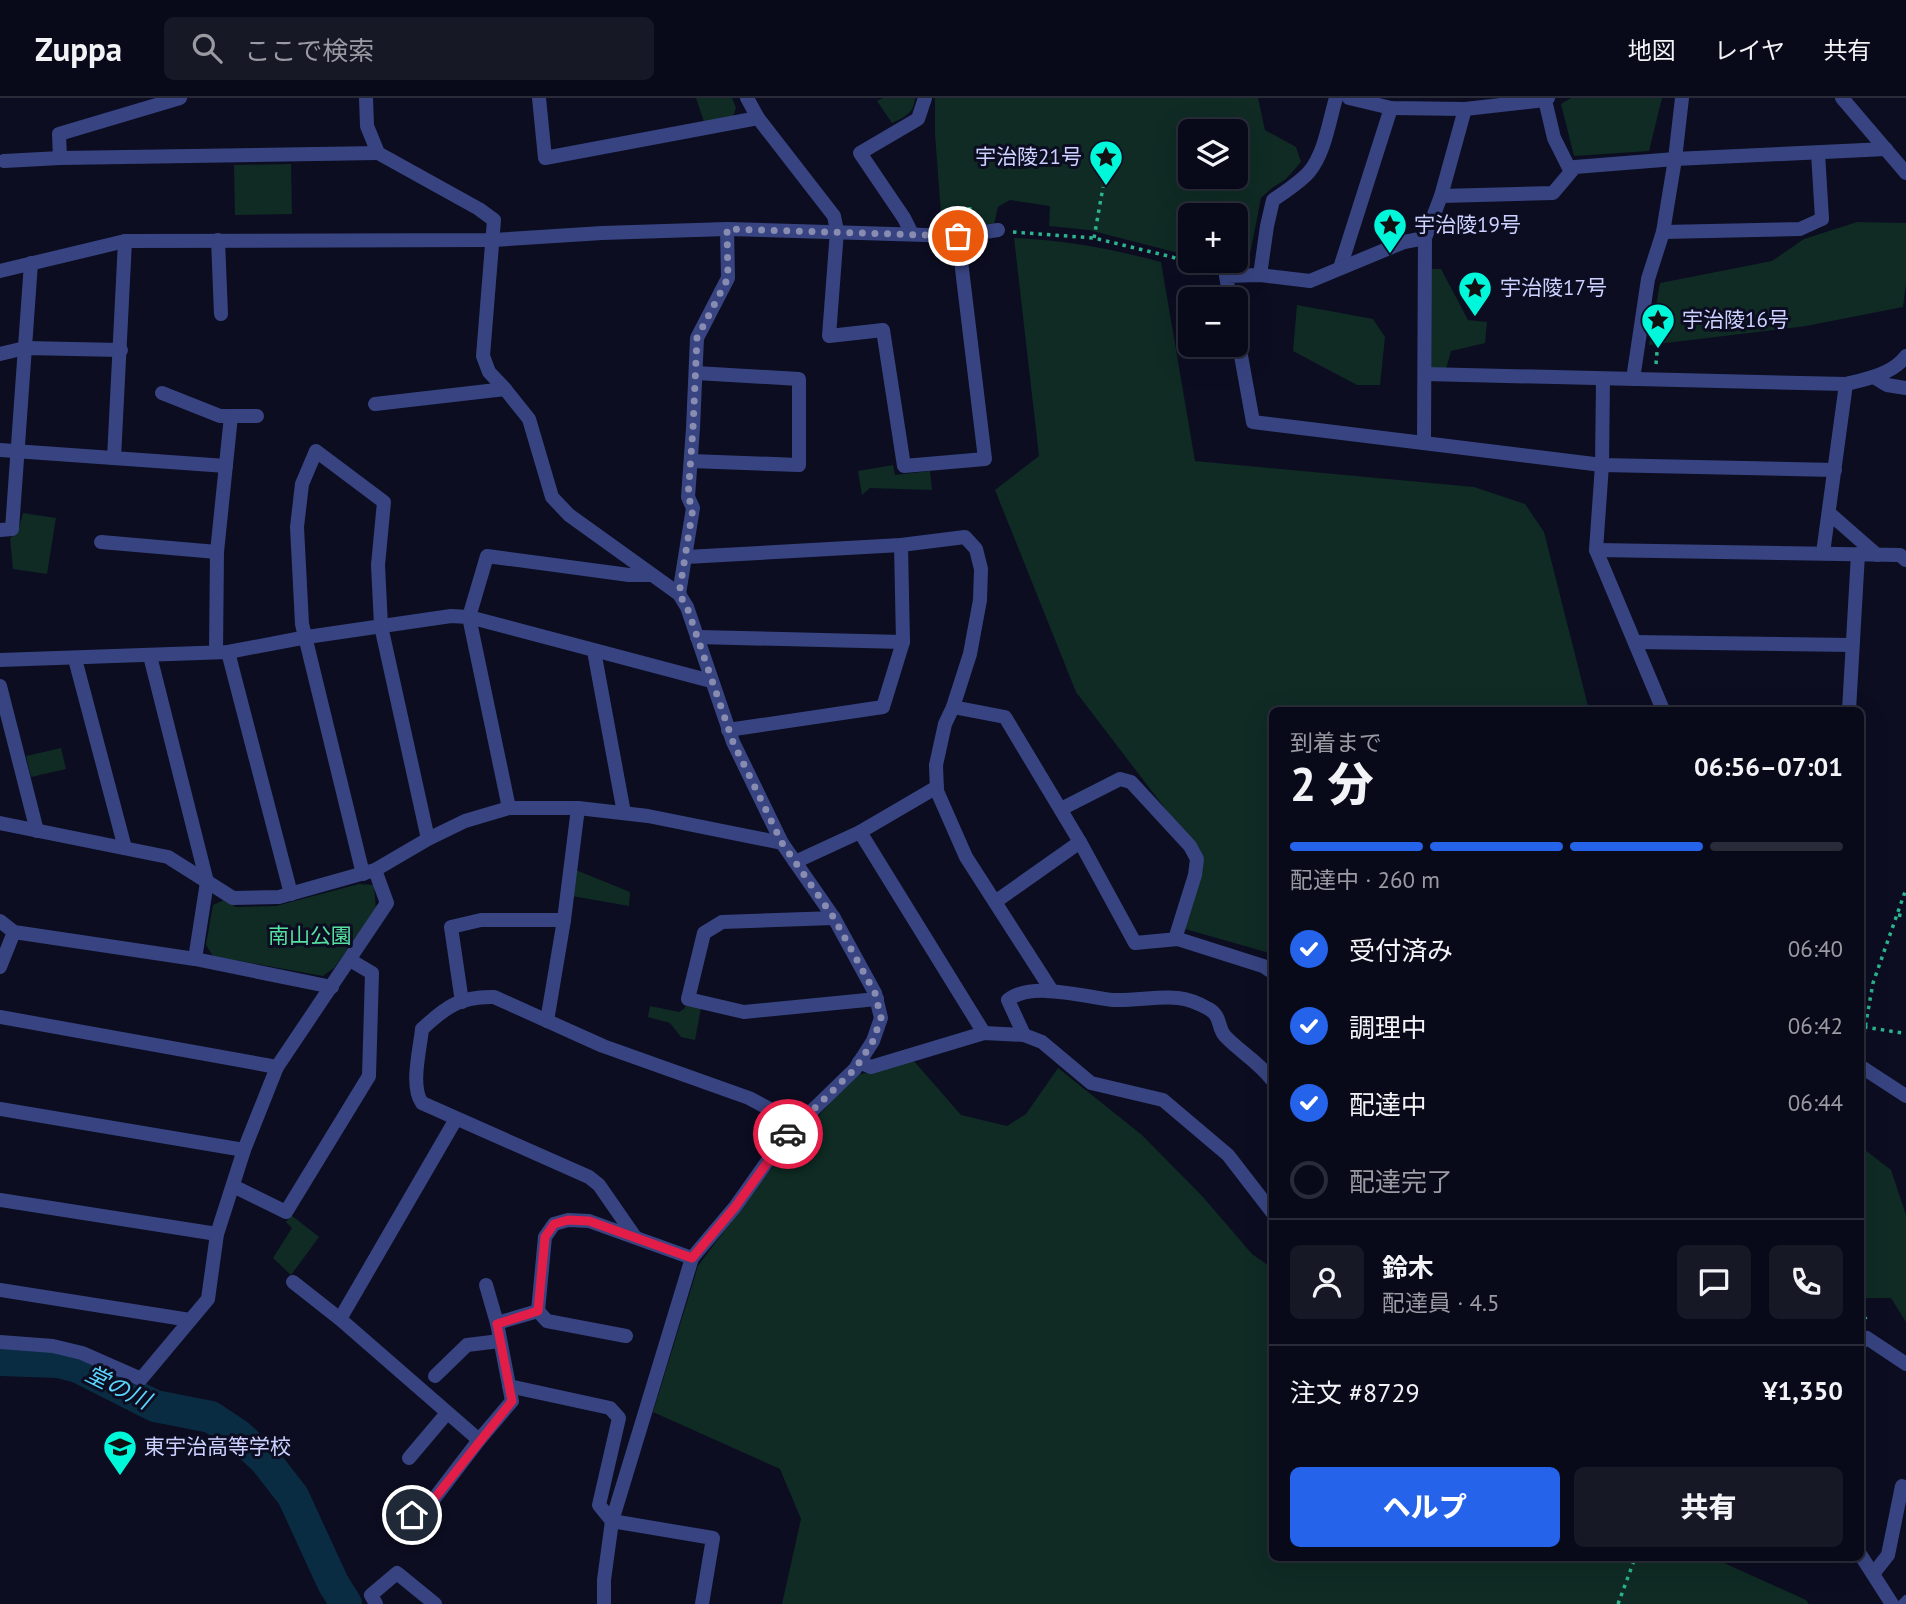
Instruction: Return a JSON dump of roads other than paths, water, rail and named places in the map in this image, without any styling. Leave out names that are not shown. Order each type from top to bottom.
[{"type":"street","points":[[60,158],[59,134],[180,98]]},
{"type":"street","points":[[366,98],[367,126],[378,153],[397,166],[480,209],[494,220],[483,356],[489,372],[528,419],[552,497],[569,515],[679,594],[687,607],[728,730],[782,843],[834,918],[875,993],[881,1018],[873,1041],[855,1069],[784,1138],[735,1207],[692,1258],[612,1521],[604,1580],[604,1604]]},
{"type":"street","points":[[539,98],[545,158],[758,118]]},
{"type":"street","points":[[747,98],[758,118],[834,216],[837,232],[829,335],[883,330],[904,466],[985,459],[958,236]]},
{"type":"street","points":[[912,234],[860,153],[918,118],[925,98]]},
{"type":"street","points":[[1260,275],[1273,200],[1310,171],[1321,150],[1336,98]]},
{"type":"street","points":[[1349,98],[1391,108],[1465,110],[1546,99],[1554,138],[1570,170]]},
{"type":"street","points":[[1633,379],[1648,279],[1663,232],[1682,98]]},
{"type":"street","points":[[1842,98],[1906,173]]},
{"type":"street","points":[[1340,268],[1391,108]]},
{"type":"street","points":[[1424,443],[1425,238],[1441,196],[1465,110]]},
{"type":"street","points":[[1441,196],[1553,193],[1575,167],[1675,159],[1886,149]]},
{"type":"street","points":[[4,161],[378,153]]},
{"type":"street","points":[[1663,232],[1800,229],[1822,219],[1818,153]]},
{"type":"street","points":[[679,594],[693,508],[688,497],[697,338],[728,278],[727,229]]},
{"type":"street","points":[[0,271],[125,241],[494,240],[727,229],[958,236],[998,230]]},
{"type":"street","points":[[1228,287],[1226,276],[1260,275],[1310,281],[1404,242],[1425,238]]},
{"type":"street","points":[[218,240],[221,314]]},
{"type":"street","points":[[114,458],[125,241]]},
{"type":"street","points":[[0,530],[12,529],[31,263]]},
{"type":"street","points":[[0,354],[25,348],[121,350]]},
{"type":"street","points":[[1425,374],[1846,384],[1874,377],[1900,364],[1906,356]]},
{"type":"street","points":[[1242,357],[1254,422],[1602,465],[1835,470]]},
{"type":"street","points":[[691,461],[799,465],[799,379],[696,373]]},
{"type":"street","points":[[1874,377],[1887,385],[1906,388]]},
{"type":"street","points":[[1603,379],[1602,465],[1596,550],[1662,707]]},
{"type":"street","points":[[1823,553],[1846,384]]},
{"type":"street","points":[[375,404],[505,389]]},
{"type":"street","points":[[162,393],[220,416],[257,416]]},
{"type":"street","points":[[231,416],[218,552],[222,652],[290,894]]},
{"type":"street","points":[[0,450],[226,466]]},
{"type":"street","points":[[0,1342],[53,1346],[82,1353],[141,1379],[208,1299],[217,1234],[244,1150],[277,1067],[387,903],[369,872],[302,624],[297,527],[302,484],[316,451],[384,502],[378,565],[381,626],[428,839]]},
{"type":"street","points":[[1829,513],[1877,555]]},
{"type":"street","points":[[686,557],[901,545],[965,537],[976,550],[981,569],[980,600],[970,654],[945,724],[936,765],[937,787],[966,857],[1052,992]]},
{"type":"street","points":[[101,542],[218,552]]},
{"type":"street","points":[[728,730],[883,707],[903,642],[901,545]]},
{"type":"street","points":[[1596,550],[1900,555],[1906,560]]},
{"type":"street","points":[[1849,707],[1858,554]]},
{"type":"street","points":[[509,808],[469,617],[487,556],[629,575],[652,575]]},
{"type":"street","points":[[0,660],[222,652],[451,616],[469,617],[711,681]]},
{"type":"street","points":[[697,637],[903,642]]},
{"type":"street","points":[[1634,642],[1852,645]]},
{"type":"street","points":[[594,651],[624,813]]},
{"type":"street","points":[[150,656],[207,882],[195,959]]},
{"type":"street","points":[[75,659],[125,848]]},
{"type":"street","points":[[0,686],[37,831]]},
{"type":"street","points":[[953,707],[1005,717],[1080,842],[1135,943],[1175,939],[1263,965],[1269,970]]},
{"type":"street","points":[[1060,809],[1120,779],[1131,782],[1190,846],[1197,859],[1195,875],[1175,939]]},
{"type":"street","points":[[795,862],[860,832],[937,787]]},
{"type":"street","points":[[0,823],[168,857],[233,898],[279,897],[369,872],[465,821],[509,808],[578,808],[648,816],[782,843]]},
{"type":"street","points":[[547,1021],[564,920],[578,808]]},
{"type":"street","points":[[860,832],[984,1033]]},
{"type":"street","points":[[995,902],[1080,842]]},
{"type":"street","points":[[834,918],[722,922],[704,933],[688,999],[744,1012],[877,999]]},
{"type":"street","points":[[462,1002],[451,927],[481,920],[564,920]]},
{"type":"street","points":[[0,921],[14,932],[195,959],[332,987]]},
{"type":"street","points":[[0,967],[14,932]]},
{"type":"street","points":[[233,1186],[286,1212],[369,1076],[372,973],[350,960]]},
{"type":"street","points":[[1024,1035],[1007,1000],[1015,995],[1052,992],[1115,1000],[1179,998],[1211,1011],[1219,1019],[1222,1034],[1269,1076]]},
{"type":"street","points":[[635,1237],[599,1185],[589,1177],[422,1103],[416,1085],[422,1029],[446,1007],[476,997],[494,997],[603,1046],[749,1098],[798,1124]]},
{"type":"street","points":[[0,1017],[277,1067]]},
{"type":"street","points":[[859,1062],[871,1067],[984,1033],[1024,1035],[1042,1042],[1091,1083],[1163,1100],[1228,1155],[1269,1208]]},
{"type":"street","points":[[1864,1069],[1906,1096]]},
{"type":"street","points":[[0,1109],[244,1150]]},
{"type":"street","points":[[340,1319],[456,1119]]},
{"type":"street","points":[[0,1200],[217,1234]]},
{"type":"street","points":[[626,1336],[547,1321],[538,1311],[545,1237],[554,1224],[568,1220],[589,1221],[692,1258]]},
{"type":"street","points":[[293,1282],[340,1319],[479,1440]]},
{"type":"street","points":[[412,1515],[430,1504],[512,1401],[497,1324],[486,1285]]},
{"type":"street","points":[[0,1290],[190,1320]]},
{"type":"street","points":[[497,1324],[538,1311]]},
{"type":"street","points":[[1864,1340],[1867,1338],[1906,1364]]},
{"type":"street","points":[[435,1376],[467,1345],[500,1341]]},
{"type":"street","points":[[509,1386],[610,1408],[619,1418],[599,1505],[612,1521],[713,1538],[702,1604]]},
{"type":"street","points":[[409,1458],[447,1413]]},
{"type":"street","points":[[1873,1574],[1888,1555],[1902,1486]]},
{"type":"street","points":[[1864,1559],[1892,1604]]},
{"type":"street","points":[[376,1604],[371,1595],[397,1573],[435,1604]]},
{"type":"lane","points":[[1901,1604],[1906,1599]]},
{"type":"waterway","name":"堂の川","points":[[0,1360],[59,1362],[78,1367],[155,1406],[211,1417],[238,1435],[265,1460],[293,1496],[333,1583],[346,1604]]},
{"type":"place","name":"宇治陵21号","points":[[1106,187]]},
{"type":"place","name":"宇治陵19号","points":[[1390,255]]},
{"type":"place","name":"宇治陵17号","points":[[1475,318]]},
{"type":"place","name":"宇治陵16号","points":[[1658,350]]},
{"type":"place","name":"東宇治高等学校","points":[[120,1477]]},
{"type":"park label","name":"南山公園","points":[[310,936]]}]
